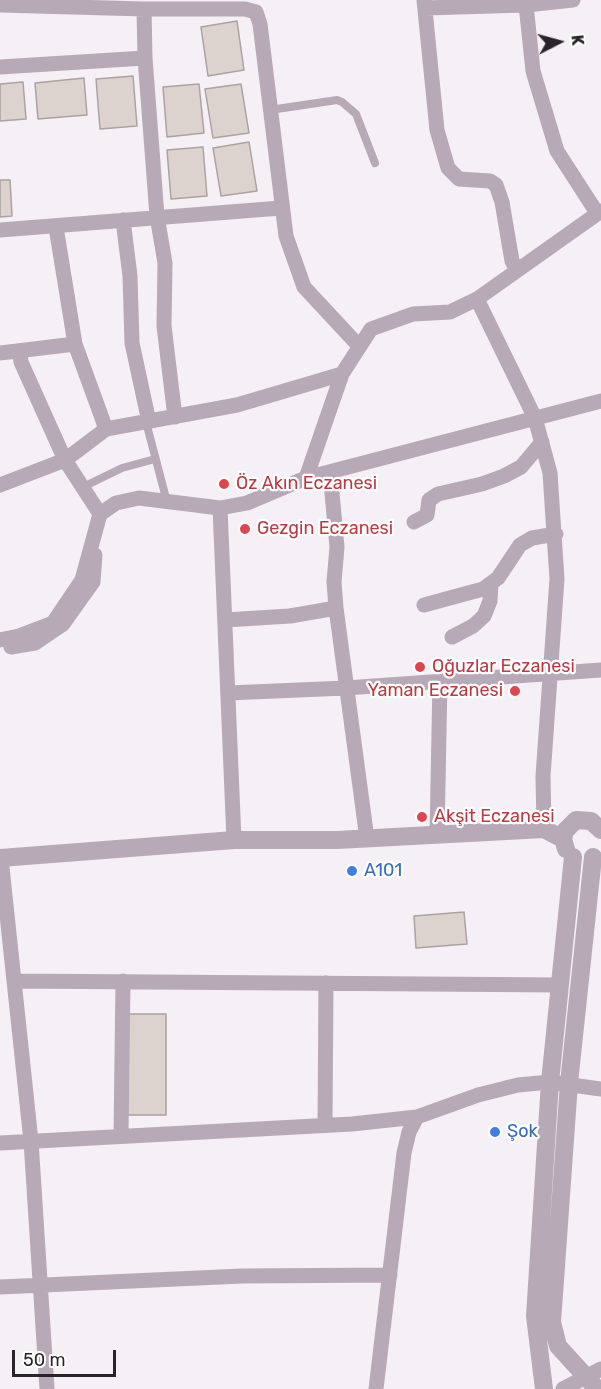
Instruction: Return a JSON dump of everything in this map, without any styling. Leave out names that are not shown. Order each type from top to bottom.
[{"type":"street","points":[[517,270],[512,261],[502,202],[496,185],[490,182],[459,179],[447,168],[437,130],[424,4],[573,0]]},
{"type":"street","points":[[306,478],[342,374],[358,345],[371,329],[413,314],[450,312],[477,299],[599,212],[557,151],[533,71],[526,2]]},
{"type":"street","points":[[0,4],[144,9],[245,9],[256,12],[260,24],[286,236],[304,287],[358,345]]},
{"type":"street","points":[[144,9],[145,58],[157,216],[165,263],[164,326],[175,417]]},
{"type":"street","points":[[0,67],[145,58]]},
{"type":"street","points":[[0,230],[281,208]]},
{"type":"street","points":[[123,220],[130,276],[132,343],[148,422]]},
{"type":"street","points":[[56,227],[75,344],[106,429]]},
{"type":"street","points":[[477,299],[536,418],[550,472],[556,534],[557,579],[543,776],[544,829]]},
{"type":"street","points":[[0,353],[75,344]]},
{"type":"street","points":[[20,352],[21,362],[65,460],[100,514]]},
{"type":"street","points":[[0,484],[65,460],[106,429],[237,405],[342,374]]},
{"type":"street","points":[[0,640],[19,636],[53,623],[82,580],[100,514],[116,503],[138,498],[220,508],[247,503],[306,478],[601,401]]},
{"type":"street","points":[[414,522],[427,515],[429,500],[438,494],[482,484],[504,476],[521,467],[542,442]]},
{"type":"street","points":[[330,472],[338,547],[334,582],[336,608],[367,839]]},
{"type":"street","points":[[220,508],[234,840]]},
{"type":"street","points":[[424,605],[483,589],[505,569],[520,545],[532,538],[556,534]]},
{"type":"street","points":[[0,649],[35,643],[63,624],[93,582],[95,558],[92,540]]},
{"type":"street","points":[[452,637],[473,626],[484,616],[490,601],[491,584]]},
{"type":"street","points":[[225,620],[290,616],[336,608]]},
{"type":"street","points":[[228,693],[346,688],[601,670]]},
{"type":"street","points":[[437,835],[440,681]]},
{"type":"street","points":[[597,852],[583,860],[573,857],[564,846],[564,831],[576,820],[591,820],[601,830]]},
{"type":"street","points":[[47,1389],[31,1141],[0,858],[234,840],[367,839],[544,829],[563,839]]},
{"type":"street","points":[[595,1378],[558,1346],[552,1322],[569,1083],[597,852]]},
{"type":"street","points":[[544,1389],[535,1316],[550,1082],[573,857]]},
{"type":"street","points":[[14,981],[560,985]]},
{"type":"street","points":[[121,1136],[123,981]]},
{"type":"street","points":[[326,983],[326,1125]]},
{"type":"street","points":[[0,1143],[326,1125],[417,1117],[478,1095],[518,1085],[550,1082],[601,1089]]},
{"type":"street","points":[[376,1389],[404,1153],[409,1132],[417,1117]]},
{"type":"street","points":[[0,1287],[42,1287],[242,1276],[390,1275]]},
{"type":"street","points":[[563,1389],[595,1378]]},
{"type":"lane","points":[[270,110],[337,100],[342,102],[356,114],[375,163]]},
{"type":"lane","points":[[148,422],[167,502]]},
{"type":"lane","points":[[83,488],[122,468],[155,459]]},
{"type":"building","points":[[237,21],[244,70],[208,76],[201,27]]},
{"type":"building","points":[[133,76],[137,126],[100,129],[96,79]]},
{"type":"building","points":[[84,78],[87,115],[38,119],[35,83]]},
{"type":"building","points":[[23,82],[26,119],[0,121],[0,84]]},
{"type":"building","points":[[199,84],[204,133],[167,137],[163,87]]},
{"type":"building","points":[[241,84],[249,133],[213,138],[205,89]]},
{"type":"building","points":[[249,142],[257,191],[221,196],[213,148]]},
{"type":"building","points":[[203,147],[207,196],[171,199],[167,150]]},
{"type":"building","points":[[0,180],[10,180],[12,216],[0,217]]},
{"type":"building","points":[[464,912],[467,944],[416,948],[414,916]]},
{"type":"building","points":[[126,1014],[166,1014],[166,1115],[125,1115]]},
{"type":"place","name":"Öz Akın Eczanesi","points":[[224,484]]},
{"type":"place","name":"Gezgin Eczanesi","points":[[245,529]]},
{"type":"place","name":"Oğuzlar Eczanesi","points":[[420,667]]},
{"type":"place","name":"Yaman Eczanesi","points":[[515,691]]},
{"type":"place","name":"Akşit Eczanesi","points":[[422,817]]},
{"type":"place","name":"A101","points":[[352,871]]},
{"type":"place","name":"Şok","points":[[495,1132]]}]
